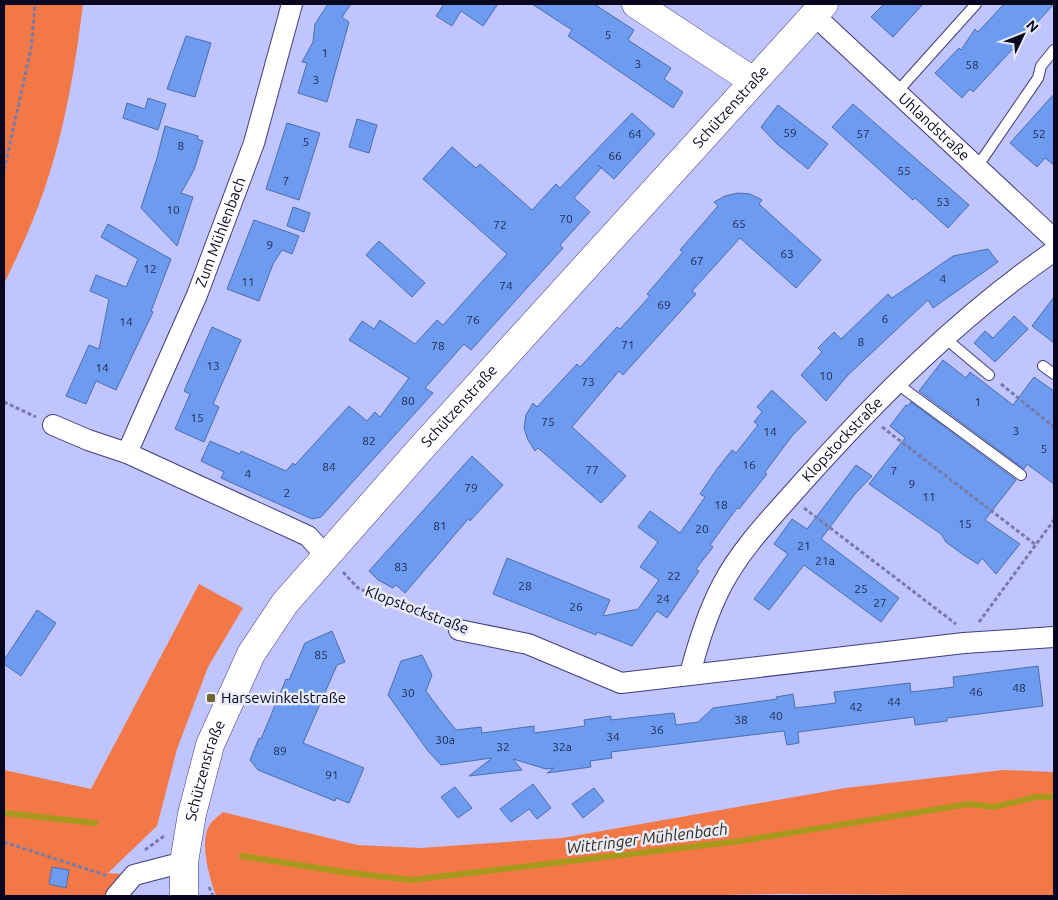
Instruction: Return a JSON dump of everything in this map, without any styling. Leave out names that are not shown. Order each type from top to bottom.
[{"type":"main road","points":[[636,4],[753,81]]},
{"type":"main road","name":"Schützenstraße","points":[[184,896],[184,862],[192,814],[210,745],[251,654],[285,603],[753,81],[819,10]]},
{"type":"street","name":"Zum Mühlenbach","points":[[127,453],[197,296],[254,143],[292,4]]},
{"type":"street","name":"Uhlandstraße","points":[[819,10],[897,92],[1054,239]]},
{"type":"street","name":"Klopstockstraße","points":[[690,674],[702,628],[723,584],[750,542],[896,383],[1021,274],[1054,251]]},
{"type":"street","points":[[53,425],[88,440],[127,453],[308,536],[326,556]]},
{"type":"street","name":"Klopstockstraße","points":[[459,630],[528,644],[621,683],[967,639],[1054,637]]},
{"type":"street","points":[[116,896],[134,875],[184,862]]},
{"type":"lane","points":[[897,92],[976,4]]},
{"type":"lane","points":[[977,167],[1038,78],[1042,66],[1054,50]]},
{"type":"lane","points":[[946,339],[989,375]]},
{"type":"lane","points":[[1043,366],[1054,374]]},
{"type":"lane","points":[[896,383],[1021,476]]},
{"type":"path","points":[[4,170],[32,49],[35,4]]},
{"type":"path","points":[[989,375],[1054,426]]},
{"type":"path","points":[[4,402],[53,425]]},
{"type":"path","points":[[866,414],[1036,545]]},
{"type":"path","points":[[790,497],[967,639],[1054,520]]},
{"type":"path","name":"Klopstockstraße","points":[[326,556],[358,588],[459,630]]},
{"type":"path","points":[[139,854],[192,814]]},
{"type":"path","points":[[4,842],[109,877],[117,871]]},
{"type":"shaded area","points":[[4,4],[83,4],[71,87],[59,142],[29,230],[4,284]]},
{"type":"shaded area","points":[[199,584],[243,608],[208,667],[177,749],[157,826],[108,873],[134,875],[116,896],[4,896],[4,770],[91,789]]},
{"type":"shaded area","points":[[1003,770],[1054,772],[1054,896],[783,894],[668,896],[216,896],[205,851],[206,833],[209,826],[223,812],[357,845],[420,848],[562,838],[845,788]]},
{"type":"building","points":[[328,4],[351,4],[342,17],[349,22],[327,102],[298,93],[307,63],[302,62],[313,42],[315,24]]},
{"type":"building","points":[[444,4],[498,4],[483,26],[461,11],[452,26],[436,16]]},
{"type":"building","points":[[532,4],[594,4],[634,30],[628,40],[671,68],[664,79],[683,92],[673,108],[568,36],[572,30]]},
{"type":"building","points":[[884,4],[923,4],[893,37],[871,17]]},
{"type":"building","points":[[1004,4],[1054,4],[973,92],[970,89],[962,98],[935,73],[959,48],[961,50],[975,29],[978,32]]},
{"type":"building","points":[[186,36],[211,43],[195,97],[167,89]]},
{"type":"building","points":[[1054,94],[1054,165],[1045,158],[1037,167],[1010,143]]},
{"type":"building","points":[[148,98],[166,104],[158,130],[123,118],[127,103],[145,109]]},
{"type":"building","points":[[853,104],[969,205],[948,228],[915,198],[913,200],[832,127]]},
{"type":"building","points":[[778,105],[828,144],[808,169],[777,144],[761,127]]},
{"type":"building","points":[[632,113],[655,134],[614,179],[598,165],[601,168],[574,198],[590,212],[560,245],[563,248],[471,350],[464,344],[425,388],[433,393],[321,517],[312,519],[221,478],[224,472],[201,461],[210,441],[240,454],[241,451],[286,471],[293,463],[295,465],[349,406],[367,421],[375,412],[380,417],[409,378],[349,340],[362,321],[374,329],[380,320],[415,344],[437,320],[443,325],[507,254],[423,179],[452,147],[476,168],[480,164],[532,210],[556,184],[560,188]]},
{"type":"building","points":[[357,119],[377,125],[369,153],[349,147]]},
{"type":"building","points":[[287,123],[320,133],[299,200],[266,189]]},
{"type":"building","points":[[165,126],[198,136],[197,139],[203,141],[194,170],[181,193],[193,197],[177,246],[141,208]]},
{"type":"building","points":[[738,193],[750,194],[762,200],[759,204],[821,260],[796,288],[740,238],[692,291],[696,294],[623,375],[619,371],[572,427],[626,476],[601,503],[538,448],[535,451],[528,440],[524,428],[526,415],[533,403],[537,407],[577,364],[580,367],[617,327],[620,329],[650,296],[647,294],[683,252],[680,250],[718,206],[714,202],[725,196]]},
{"type":"building","points":[[293,207],[310,213],[304,232],[287,226]]},
{"type":"building","points":[[254,220],[299,236],[292,254],[282,250],[273,264],[259,301],[227,289]]},
{"type":"building","points":[[108,224],[171,259],[151,311],[153,312],[116,390],[96,381],[86,404],[66,396],[89,345],[99,349],[109,299],[90,291],[96,275],[126,287],[138,259],[101,237]]},
{"type":"building","points":[[379,241],[425,283],[412,297],[366,255]]},
{"type":"building","points":[[988,249],[998,262],[933,308],[928,300],[848,375],[826,401],[801,375],[822,352],[818,348],[834,332],[841,339],[888,294],[892,298],[953,256]]},
{"type":"building","points":[[1054,297],[1054,343],[1032,326]]},
{"type":"building","points":[[1014,316],[1028,329],[995,362],[974,343],[985,331],[993,338]]},
{"type":"building","points":[[212,327],[241,340],[213,404],[219,407],[204,442],[175,429],[190,394],[184,391]]},
{"type":"building","points":[[943,360],[966,378],[970,372],[1013,405],[1034,377],[1054,391],[1054,484],[1027,464],[1024,469],[919,391]]},
{"type":"building","points":[[772,390],[806,422],[792,436],[765,472],[767,474],[739,509],[737,508],[710,545],[713,547],[696,569],[699,571],[667,618],[657,611],[632,646],[597,632],[596,635],[493,594],[507,558],[610,600],[603,616],[638,609],[659,580],[640,567],[658,542],[638,527],[650,511],[680,533],[705,497],[700,494],[717,469],[732,450],[736,453],[758,425],[754,422],[762,412],[757,407]]},
{"type":"building","points":[[911,402],[1016,480],[985,520],[1020,544],[996,574],[982,558],[978,564],[965,556],[946,542],[941,534],[869,484],[905,438],[890,426],[906,405],[908,406]]},
{"type":"building","points":[[472,456],[503,485],[470,521],[469,518],[405,593],[396,585],[393,588],[378,580],[369,571]]},
{"type":"building","points":[[856,465],[872,476],[855,494],[821,539],[899,598],[881,622],[804,565],[769,610],[754,599],[788,554],[774,544],[792,519],[807,529]]},
{"type":"building","points":[[37,610],[56,623],[21,676],[4,664],[4,660]]},
{"type":"building","points":[[332,631],[345,662],[337,665],[303,743],[364,768],[349,803],[336,798],[335,801],[258,770],[250,760],[259,738],[261,739],[286,679],[289,680],[305,643]]},
{"type":"building","points":[[422,655],[432,675],[426,691],[440,710],[456,730],[481,727],[482,733],[534,726],[534,733],[585,726],[584,720],[611,716],[611,720],[674,713],[676,725],[698,722],[713,708],[777,699],[776,697],[793,694],[795,708],[836,703],[834,692],[910,683],[911,692],[954,687],[953,677],[1038,666],[1043,706],[947,718],[947,721],[915,725],[914,717],[798,732],[799,743],[787,745],[784,731],[611,752],[612,758],[590,761],[591,767],[547,773],[554,768],[546,769],[513,759],[522,770],[469,776],[492,758],[441,765],[428,751],[388,695],[401,661]]},
{"type":"building","points":[[533,784],[551,808],[537,819],[529,809],[511,822],[500,809]]},
{"type":"building","points":[[455,787],[472,808],[458,818],[441,797]]},
{"type":"building","points":[[594,788],[604,801],[583,818],[572,804]]},
{"type":"building","points":[[52,867],[69,870],[66,888],[49,884]]},
{"type":"waterway","name":"Wittringer Mühlenbach","points":[[242,856],[343,872],[411,880],[740,841],[969,804],[994,807],[1036,797],[1054,797]]},
{"type":"waterway","name":"Wittringer Mühlenbach","points":[[4,813],[95,823]]},
{"type":"place","name":"Harsewinkelstraße","points":[[211,698]]}]
